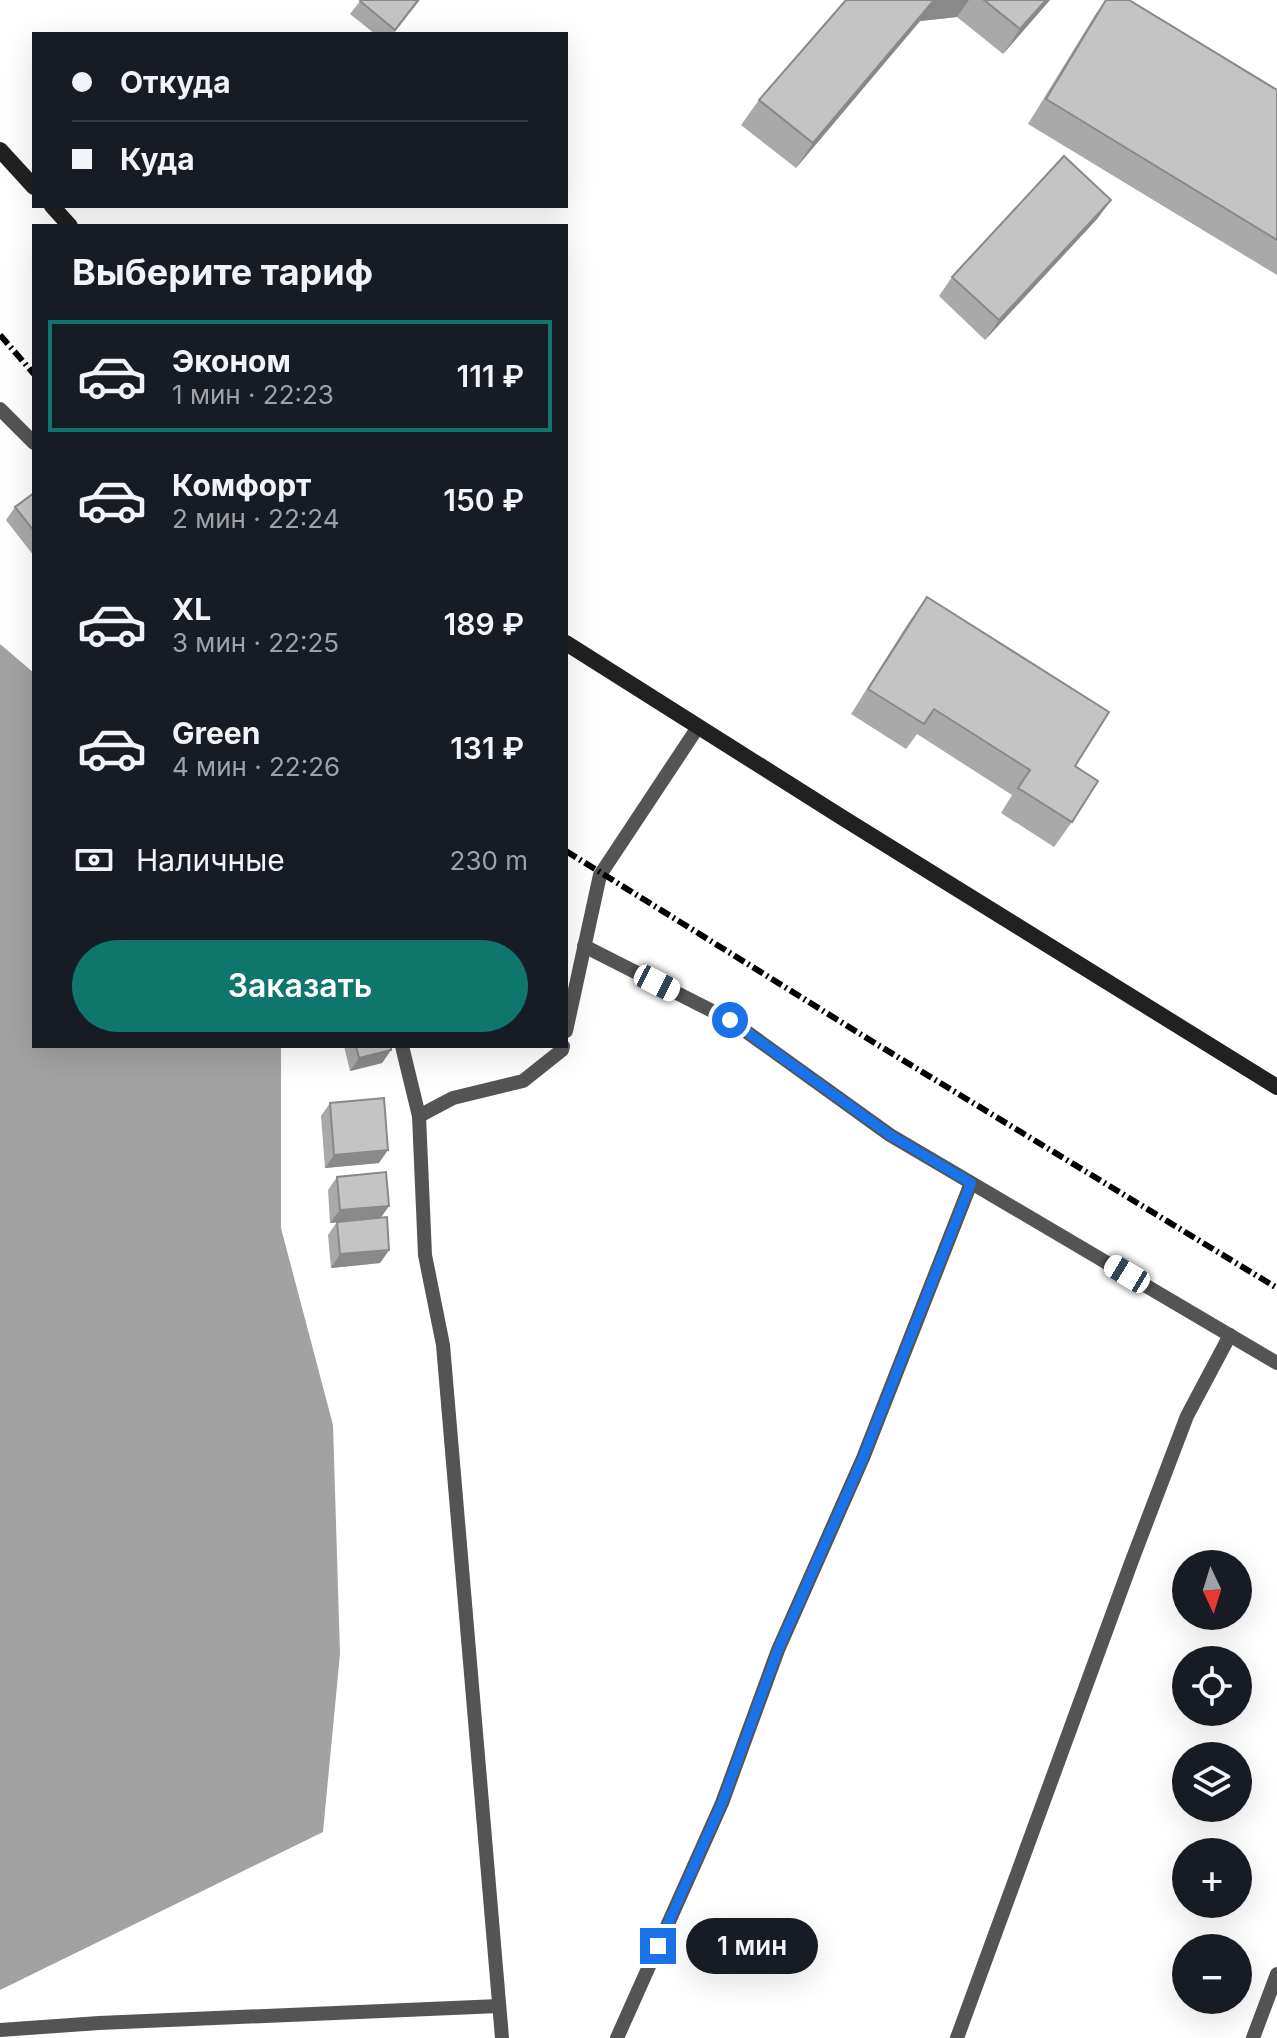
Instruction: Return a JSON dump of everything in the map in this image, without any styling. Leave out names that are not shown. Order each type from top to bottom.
[{"type":"street","points":[[0,150],[32,185]]},
{"type":"street","points":[[54,208],[68,224]]},
{"type":"street","points":[[568,644],[1277,1087]]},
{"type":"lane","points":[[0,409],[32,441]]},
{"type":"lane","points":[[568,1022],[600,875],[698,727]]},
{"type":"lane","points":[[584,946],[730,1020],[890,1135],[1277,1363]]},
{"type":"lane","points":[[402,1048],[419,1116],[425,1255],[443,1345],[502,2038]]},
{"type":"lane","points":[[419,1116],[453,1098],[523,1081],[562,1048]]},
{"type":"lane","points":[[617,2038],[722,1803],[778,1650],[863,1458],[971,1183]]},
{"type":"lane","points":[[957,2038],[1182,1430],[1230,1335]]},
{"type":"lane","points":[[1253,2038],[1277,1974]]},
{"type":"lane","points":[[0,2030],[499,2006]]},
{"type":"shaded area","points":[[0,644],[32,671],[32,1048],[281,1048],[281,1228],[333,1425],[340,1654],[323,1832],[0,1990]]},
{"type":"building","points":[[361,0],[418,0],[395,30]]},
{"type":"building","points":[[846,0],[934,0],[813,143],[759,100]]},
{"type":"building","points":[[984,0],[1046,0],[1020,29]]},
{"type":"building","points":[[1106,0],[1129,0],[1277,90],[1277,240],[1046,99]]},
{"type":"building","points":[[1064,156],[1111,200],[999,320],[952,277]]},
{"type":"building","points":[[32,494],[32,528],[15,507]]},
{"type":"building","points":[[927,597],[1109,712],[1075,766],[1098,781],[1072,822],[1018,788],[1030,770],[934,709],[924,724],[868,689]]},
{"type":"building","points":[[356,1048],[391,1048],[391,1050],[359,1058]]},
{"type":"building","points":[[384,1098],[388,1150],[334,1155],[330,1103]]},
{"type":"building","points":[[386,1172],[389,1206],[340,1210],[337,1177]]},
{"type":"building","points":[[387,1217],[389,1250],[340,1254],[337,1222]]},
{"type":"railway","points":[[0,335],[32,372]]},
{"type":"railway","points":[[568,852],[1277,1288]]},
{"type":"route","points":[[658,1946],[722,1803],[778,1650],[863,1458],[971,1183],[890,1135],[730,1020]]}]
